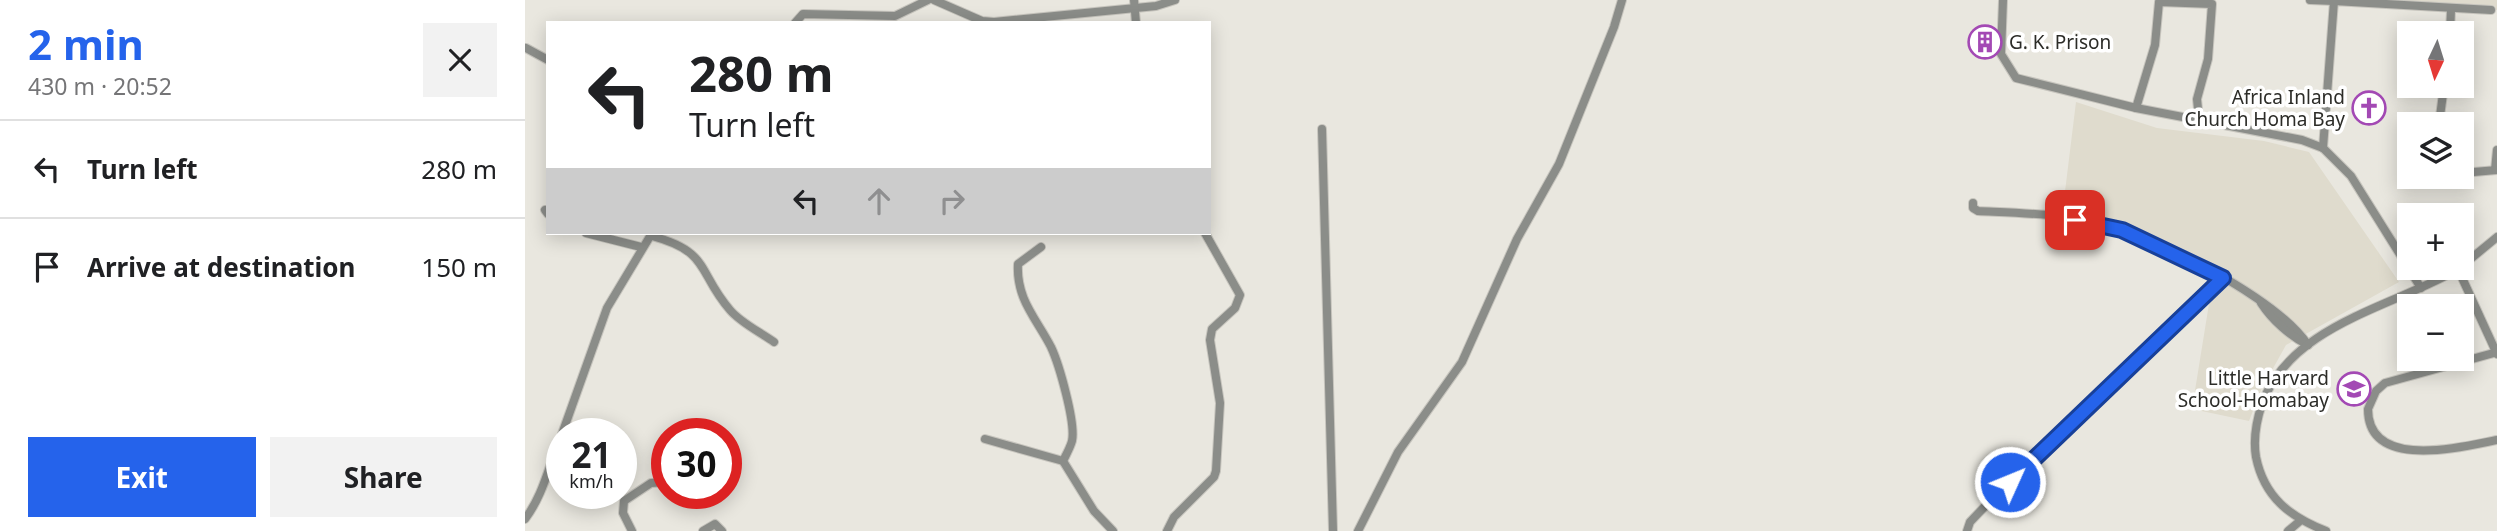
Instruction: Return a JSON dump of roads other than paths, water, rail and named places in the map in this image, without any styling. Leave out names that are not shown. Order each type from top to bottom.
[{"type":"street","points":[[798,21],[803,14],[895,16],[928,0]]},
{"type":"street","points":[[934,0],[982,21]]},
{"type":"street","points":[[1001,21],[1134,4],[1156,6],[1175,0]]},
{"type":"street","points":[[1358,531],[1398,452],[1462,362],[1517,239],[1559,164],[1614,27],[1622,0]]},
{"type":"street","points":[[2003,0],[2001,54],[2016,78],[2136,108],[2302,140],[2323,148],[2351,176],[2421,288]]},
{"type":"street","points":[[2310,0],[2451,10],[2491,10]]},
{"type":"street","points":[[2323,148],[2334,1]]},
{"type":"street","points":[[2136,108],[2155,45],[2159,2],[2212,4],[2208,59],[2197,99],[2199,119]]},
{"type":"street","points":[[2451,10],[2451,21]]},
{"type":"street","points":[[526,48],[546,59]]},
{"type":"street","points":[[1322,130],[1333,531]]},
{"type":"street","points":[[2474,172],[2496,170],[2497,150]]},
{"type":"street","points":[[1973,203],[1973,208],[1978,211],[2088,221],[2122,230],[2239,285],[2278,313],[2308,345]]},
{"type":"street","points":[[594,235],[641,247]]},
{"type":"street","points":[[568,418],[607,308],[641,247],[651,235]]},
{"type":"street","points":[[654,235],[690,250],[699,259],[732,313],[774,342]]},
{"type":"street","points":[[1167,531],[1174,517],[1214,477],[1216,471],[1220,403],[1210,340],[1212,329],[1235,308],[1240,295],[1206,235]]},
{"type":"street","points":[[2474,256],[2497,237]]},
{"type":"street","points":[[1041,247],[1017,264],[1017,277],[1023,303],[1052,349],[1064,389],[1073,439],[1063,461]]},
{"type":"street","points":[[1967,531],[1970,522],[1991,500],[2223,278]]},
{"type":"street","points":[[2326,531],[2300,521],[2285,510],[2267,489],[2259,472],[2254,446],[2257,420],[2267,390],[2278,372],[2308,345],[2365,313],[2437,280]]},
{"type":"street","points":[[2465,280],[2497,353],[2385,383],[2376,391],[2368,408],[2373,429],[2383,440],[2399,448],[2431,451],[2497,440]]},
{"type":"street","points":[[985,439],[1063,461],[1094,511],[1113,531]]},
{"type":"street","points":[[525,519],[543,492],[546,472]]},
{"type":"street","points":[[632,531],[623,513],[624,501],[651,484]]},
{"type":"street","points":[[2288,531],[2300,521]]},
{"type":"street","points":[[703,531],[715,524],[722,531]]},
{"type":"place","name":"G. K. Prison","points":[[1985,42]]},
{"type":"place","name":"Africa Inland Church Homa Bay","points":[[2369,108]]},
{"type":"place","name":"Little Harvard School-Homabay","points":[[2354,389]]}]
